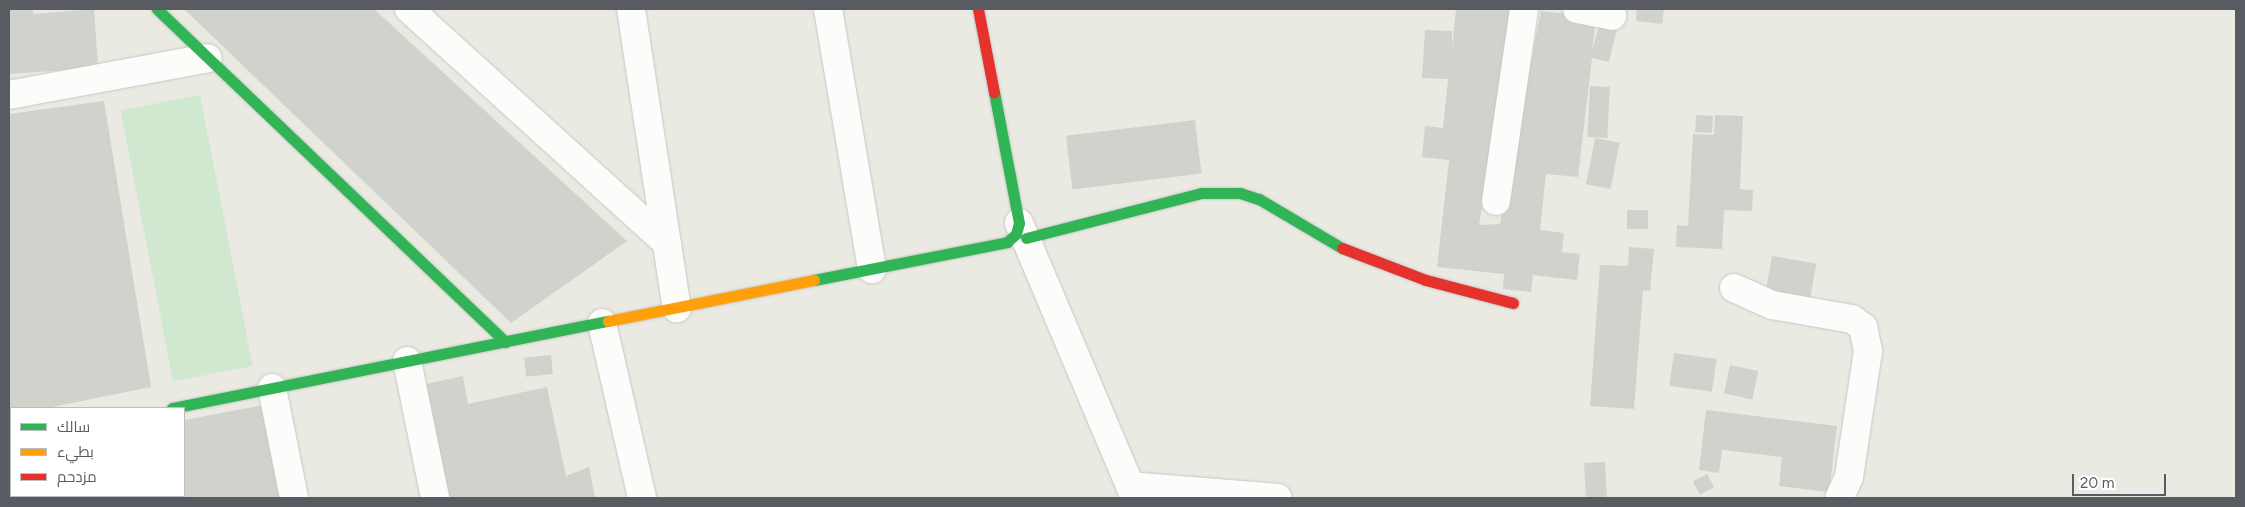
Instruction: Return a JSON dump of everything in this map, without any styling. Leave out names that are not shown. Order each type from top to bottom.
[{"type":"street","points":[[157,9],[505,342]]},
{"type":"street","points":[[409,9],[667,244]]},
{"type":"street","points":[[631,9],[677,308]]},
{"type":"street","points":[[828,9],[872,269]]},
{"type":"street","points":[[978,9],[1022,230],[1132,492],[1278,498]]},
{"type":"street","points":[[1496,201],[1524,9]]},
{"type":"street","points":[[1577,9],[1612,16]]},
{"type":"street","points":[[9,95],[208,58]]},
{"type":"street","points":[[177,407],[1007,242],[1022,230],[1201,193],[1240,193],[1259,199],[1331,243],[1368,260],[1426,280],[1512,303]]},
{"type":"street","points":[[1734,288],[1772,304],[1852,318],[1863,327],[1867,339],[1866,361],[1849,477],[1838,498]]},
{"type":"street","points":[[602,323],[642,498]]},
{"type":"street","points":[[407,361],[435,498]]},
{"type":"street","points":[[272,388],[294,498]]},
{"type":"green space","points":[[200,95],[253,366],[173,381],[120,110]]},
{"type":"building","points":[[9,9],[33,9],[33,14],[94,9],[98,68],[9,74]]},
{"type":"building","points":[[184,9],[374,9],[627,241],[511,323]]},
{"type":"building","points":[[1456,9],[1516,9],[1479,225],[1500,224],[1541,11],[1596,17],[1592,51],[1599,25],[1617,29],[1609,62],[1592,58],[1578,177],[1546,174],[1540,230],[1564,233],[1562,252],[1580,254],[1577,280],[1533,275],[1531,292],[1503,289],[1504,274],[1437,267],[1449,160],[1422,157],[1425,126],[1443,128],[1448,79],[1422,78],[1425,30],[1452,31],[1452,49]]},
{"type":"building","points":[[1637,9],[1664,9],[1662,24],[1636,21]]},
{"type":"building","points":[[1590,86],[1610,87],[1607,138],[1587,137]]},
{"type":"building","points":[[104,101],[151,387],[52,407],[10,407],[9,416],[9,114]]},
{"type":"building","points":[[1696,115],[1713,116],[1712,133],[1695,132]]},
{"type":"building","points":[[1715,115],[1743,116],[1740,189],[1753,190],[1752,211],[1724,210],[1722,249],[1676,247],[1677,225],[1688,226],[1693,134],[1714,135]]},
{"type":"building","points":[[1195,120],[1202,174],[1073,189],[1066,136]]},
{"type":"building","points":[[1595,138],[1620,143],[1611,189],[1586,184]]},
{"type":"building","points":[[1627,210],[1648,210],[1648,229],[1627,229]]},
{"type":"building","points":[[1629,247],[1654,249],[1650,291],[1643,290],[1634,409],[1590,406],[1600,265],[1628,266]]},
{"type":"building","points":[[1772,256],[1816,264],[1810,297],[1766,289]]},
{"type":"building","points":[[1674,353],[1717,359],[1712,392],[1669,386]]},
{"type":"building","points":[[551,355],[553,374],[526,377],[524,358]]},
{"type":"building","points":[[1730,365],[1758,371],[1752,399],[1724,393]]},
{"type":"building","points":[[463,376],[468,404],[547,387],[566,476],[589,467],[595,498],[445,498],[422,385]]},
{"type":"building","points":[[269,404],[286,498],[168,498],[185,497],[185,420]]},
{"type":"building","points":[[1706,410],[1837,426],[1829,492],[1779,486],[1782,457],[1722,450],[1719,473],[1699,470]]},
{"type":"building","points":[[1605,462],[1607,498],[1586,498],[1584,463]]},
{"type":"building","points":[[1707,474],[1714,487],[1700,495],[1693,482]]},
{"type":"traffic: fast","points":[[157,9],[505,342]]},
{"type":"traffic: fast","points":[[814,280],[1007,242],[1016,234],[1019,223],[994,92]]},
{"type":"traffic: fast","points":[[1026,238],[1201,193],[1240,193],[1259,199],[1342,248]]},
{"type":"traffic: fast","points":[[177,407],[608,321]]},
{"type":"traffic: slow","points":[[608,321],[814,280]]},
{"type":"traffic: jam","points":[[978,9],[994,92]]},
{"type":"traffic: jam","points":[[1342,248],[1426,280],[1513,303]]}]
